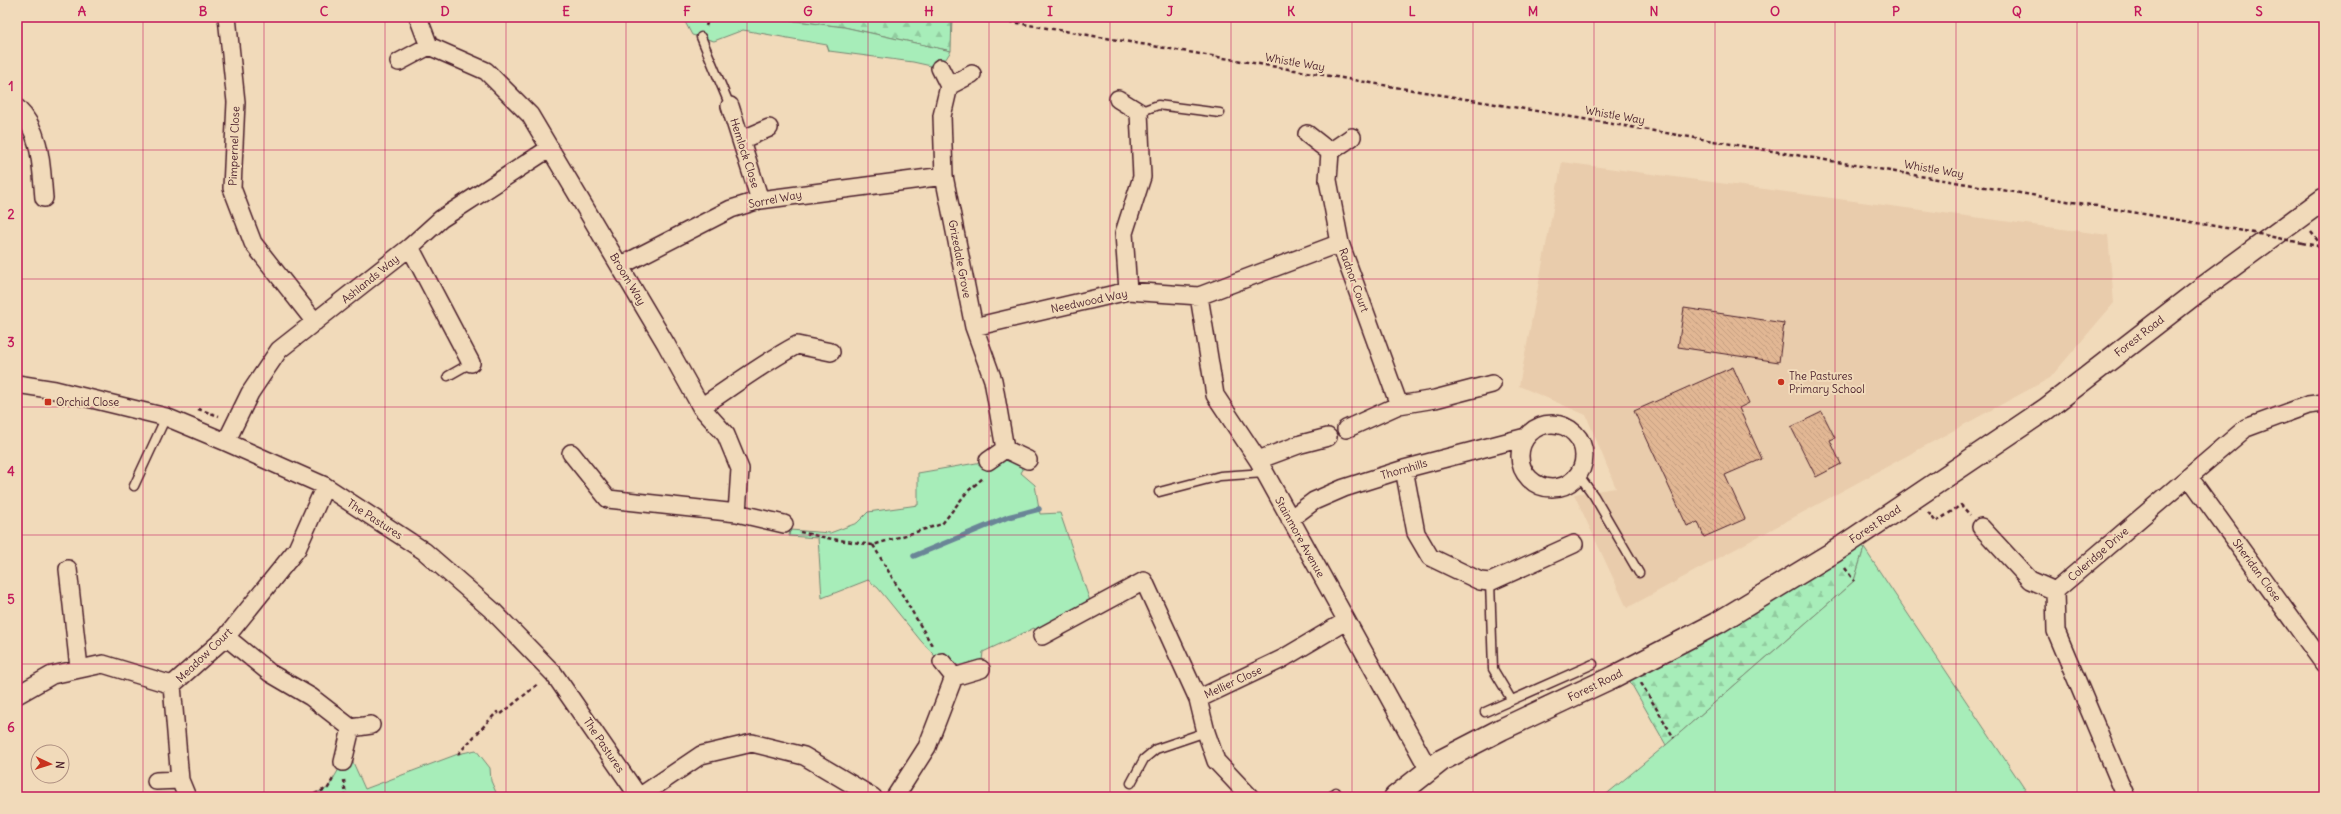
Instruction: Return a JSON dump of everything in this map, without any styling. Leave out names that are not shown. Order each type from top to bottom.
[{"type":"street","name":"Pimpernel Close","points":[[227,17],[236,102],[232,188],[253,243],[315,322]]},
{"type":"street","points":[[399,62],[429,46],[418,17]]},
{"type":"street","name":"Broom Way","points":[[429,46],[486,72],[530,114],[701,407],[726,435],[740,469],[737,513]]},
{"type":"street","points":[[940,68],[949,86],[972,74]]},
{"type":"street","name":"Grizedale Grove","points":[[949,86],[942,116],[944,176],[974,327],[993,380],[1005,449]]},
{"type":"street","points":[[1118,100],[1139,112],[1142,177],[1124,233],[1128,291]]},
{"type":"street","name":"Hemlock Close","points":[[730,106],[760,200]]},
{"type":"street","points":[[17,108],[24,115],[37,141],[44,198]]},
{"type":"street","points":[[741,140],[769,128]]},
{"type":"street","points":[[1307,134],[1330,152],[1352,138]]},
{"type":"street","name":"Ashlands Way","points":[[226,442],[250,393],[279,350],[410,248],[441,219],[550,148]]},
{"type":"street","name":"Radnor Court","points":[[1330,152],[1328,180],[1340,243],[1399,405]]},
{"type":"street","name":"Sorrel Way","points":[[620,266],[731,208],[760,200],[944,176]]},
{"type":"street","name":"Forest Road","points":[[1394,797],[1442,760],[1502,729],[1632,668],[1726,618],[1834,552],[2046,409],[2197,292],[2324,199]]},
{"type":"street","name":"Needwood Way","points":[[974,327],[1128,291],[1199,296],[1340,243]]},
{"type":"street","points":[[410,248],[471,363]]},
{"type":"street","name":"Stainmore Avenue","points":[[1199,296],[1214,395],[1262,466],[1429,770]]},
{"type":"street","points":[[701,407],[742,380],[765,362],[797,345],[831,352]]},
{"type":"street","name":"The Pastures","points":[[17,384],[55,390],[166,417],[325,486],[424,551],[493,611],[554,674],[639,797]]},
{"type":"street","points":[[1346,429],[1399,405],[1436,399],[1492,384]]},
{"type":"street","name":"Coleridge Drive","points":[[2055,591],[2246,428],[2308,405],[2324,403]]},
{"type":"street","name":"Thornhills","points":[[1290,519],[1314,501],[1344,488],[1404,469],[1526,437],[1535,428],[1546,424],[1559,424],[1571,429],[1579,439],[1584,450],[1583,463],[1578,474]]},
{"type":"street","points":[[1262,466],[1301,444],[1328,437]]},
{"type":"street","points":[[1526,437],[1520,448],[1520,461],[1524,473],[1533,482],[1545,487],[1557,488],[1569,483],[1578,474]]},
{"type":"street","points":[[986,469],[1005,449],[1028,460]]},
{"type":"street","points":[[571,453],[608,499],[737,513],[784,524]]},
{"type":"street","points":[[1404,469],[1416,533],[1430,557],[1480,581],[1490,582],[1574,544]]},
{"type":"street","name":"Sheridan Close","points":[[2189,477],[2324,664]]},
{"type":"street","name":"Meadow Court","points":[[17,695],[52,676],[79,668],[102,664],[172,685],[226,637],[297,548],[325,486]]},
{"type":"street","points":[[1981,527],[2030,580],[2055,591],[2056,631],[2126,797]]},
{"type":"street","points":[[68,569],[79,668]]},
{"type":"street","points":[[1042,636],[1144,581],[1198,699]]},
{"type":"street","name":"Mellier Close","points":[[1250,797],[1216,761],[1206,732],[1198,699],[1282,659],[1346,621]]},
{"type":"street","points":[[226,637],[270,673],[311,697],[351,728],[371,725]]},
{"type":"street","points":[[942,662],[954,676]]},
{"type":"street","points":[[954,676],[981,669]]},
{"type":"street","points":[[894,797],[927,747],[954,676]]},
{"type":"street","points":[[172,685],[180,780],[187,797]]},
{"type":"street","points":[[343,762],[351,728]]},
{"type":"street","points":[[639,797],[701,755],[752,744],[804,756],[873,797]]},
{"type":"street","points":[[156,781],[180,780]]},
{"type":"lane","points":[[701,37],[730,106]]},
{"type":"lane","points":[[1139,112],[1158,105],[1220,113]]},
{"type":"lane","points":[[448,376],[471,363]]},
{"type":"lane","points":[[134,486],[166,417]]},
{"type":"lane","points":[[1159,492],[1262,466]]},
{"type":"lane","points":[[1578,474],[1594,496],[1639,573]]},
{"type":"lane","points":[[1490,582],[1493,669],[1510,699]]},
{"type":"lane","points":[[1485,712],[1510,699],[1532,692],[1593,664]]},
{"type":"lane","points":[[1131,783],[1144,759],[1156,749],[1206,732]]},
{"type":"path","name":"Whistle Way","points":[[982,17],[2244,231],[2324,247]]},
{"type":"path","points":[[784,524],[790,530],[832,540],[873,545],[942,524],[986,469]]},
{"type":"path","points":[[1916,496],[1936,522],[1961,505],[1981,527]]},
{"type":"path","points":[[873,545],[942,662]]},
{"type":"path","points":[[1632,668],[1674,738]]},
{"type":"path","points":[[458,754],[497,712],[500,715],[545,679],[554,674]]},
{"type":"path","points":[[308,797],[328,788],[343,762]]},
{"type":"path","points":[[343,762],[346,797]]},
{"type":"shaded area","name":"The Pastures Primary School","points":[[1562,162],[2108,235],[2114,303],[2050,378],[1627,608],[1574,494],[1616,488],[1586,415],[1519,386]]},
{"type":"green space","points":[[677,17],[763,17],[844,27],[951,51],[940,68],[913,62],[829,51],[827,45],[743,30],[714,41],[692,35],[684,20]]},
{"type":"green space","points":[[763,17],[952,17],[951,51],[844,27]]},
{"type":"green space","points":[[1005,449],[1028,460],[1021,473],[1035,485],[1040,514],[1060,513],[1092,607],[1042,636],[1034,628],[983,652],[981,669],[954,677],[921,641],[878,588],[868,580],[822,598],[818,538],[789,536],[790,530],[830,533],[857,523],[868,512],[918,505],[918,473],[988,461]]},
{"type":"green space","points":[[1856,537],[1864,548],[1854,581],[1666,745],[1624,671]]},
{"type":"green space","points":[[1864,548],[2030,797],[1603,797],[1666,745],[1854,581]]},
{"type":"green space","points":[[476,750],[490,768],[491,781],[498,797],[309,796],[328,788],[343,762],[352,760],[365,789],[458,754]]},
{"type":"building","points":[[1684,308],[1784,323],[1779,362],[1678,347]]},
{"type":"building","points":[[1733,367],[1749,403],[1739,408],[1762,459],[1725,475],[1745,519],[1704,537],[1698,522],[1687,526],[1634,411]]},
{"type":"building","points":[[1822,412],[1835,438],[1830,440],[1841,464],[1816,477],[1791,427]]},
{"type":"waterway","points":[[914,556],[1008,517],[1039,509]]},
{"type":"place","name":"The Pastures Primary School","points":[[1781,382]]},
{"type":"place","name":"Orchid Close","points":[[48,402]]}]
